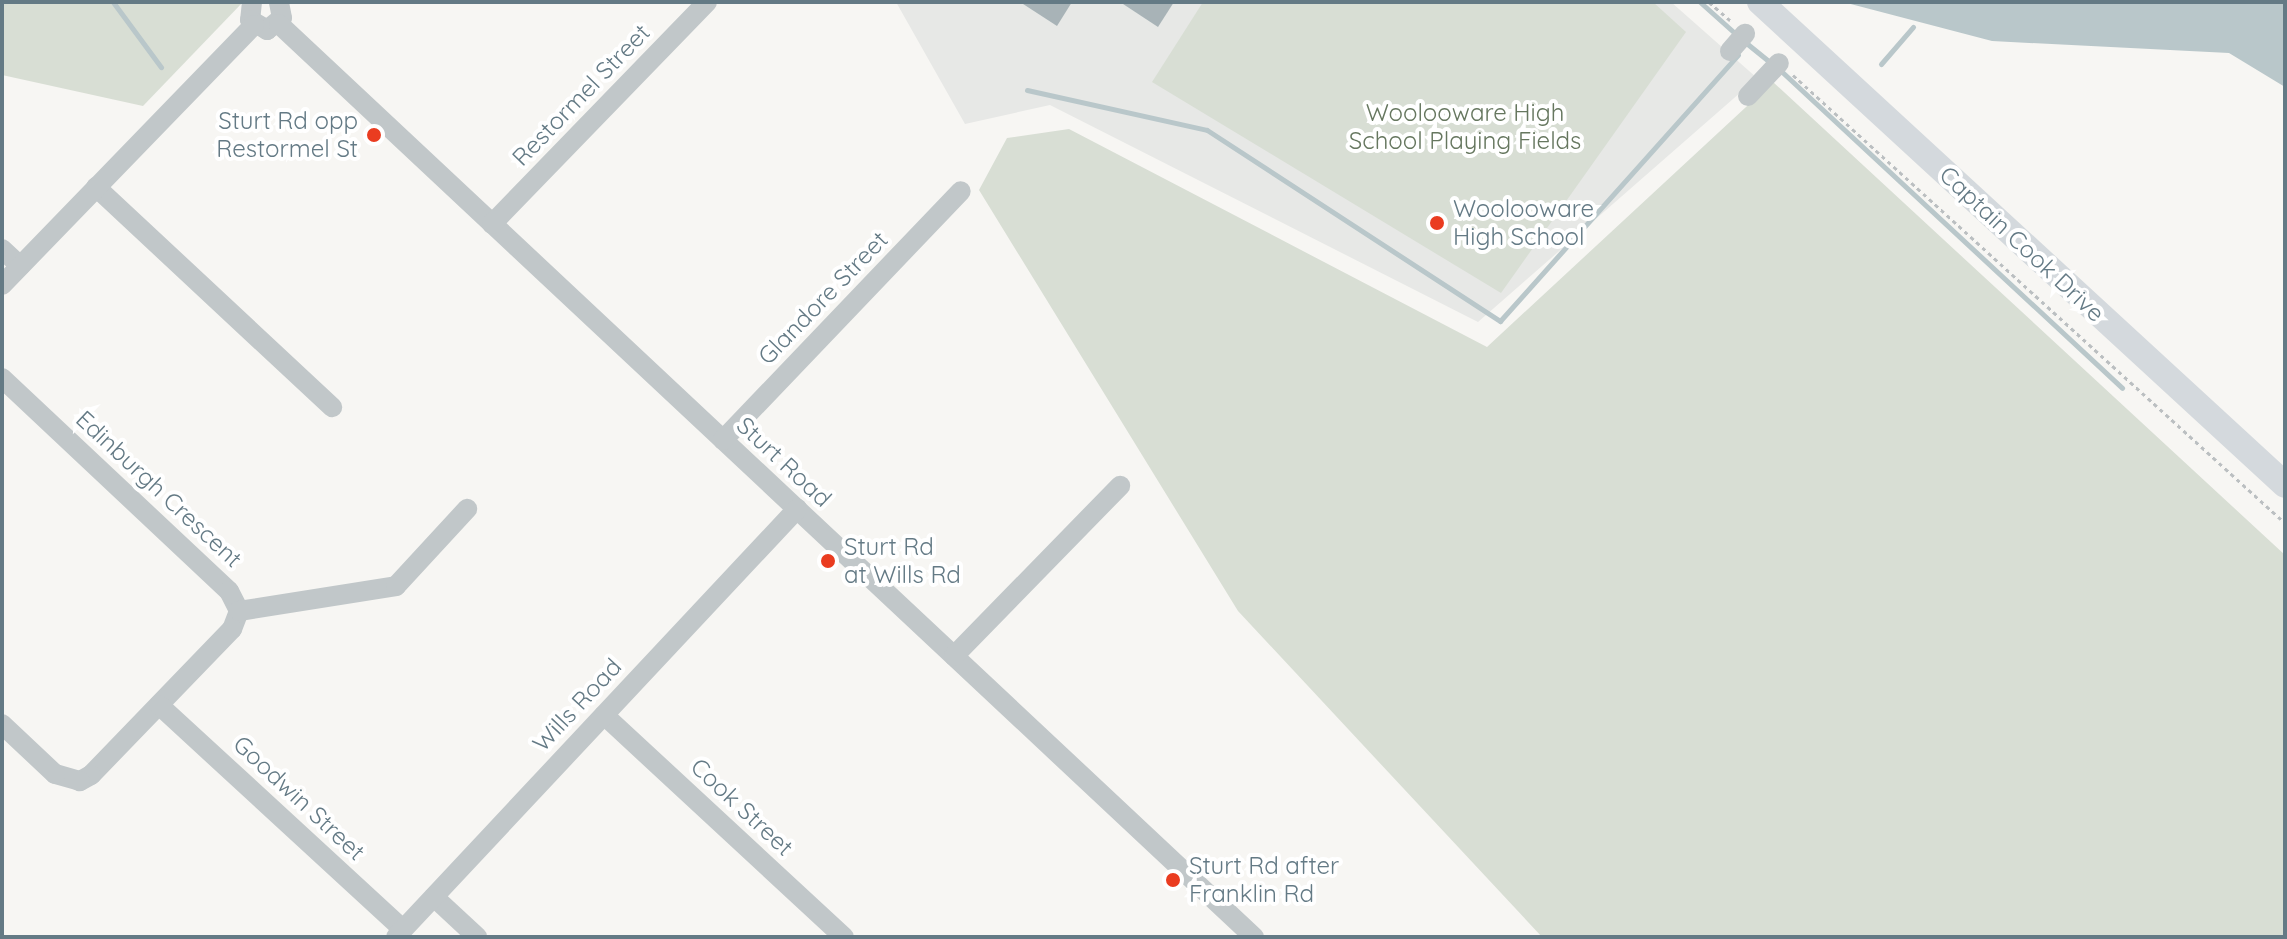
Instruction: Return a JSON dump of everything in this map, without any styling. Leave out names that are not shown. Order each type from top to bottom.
[{"type":"main road","name":"Captain Cook Drive","points":[[1760,2],[2285,485]]},
{"type":"main road","name":"Captain Cook Drive","points":[[1783,2],[2285,463]]},
{"type":"street","points":[[252,2],[248,13],[254,25],[267,30],[279,24],[279,2]]},
{"type":"street","name":"Restormel Street","points":[[492,224],[707,2]]},
{"type":"street","name":"Sturt Road","points":[[279,24],[1254,937]]},
{"type":"street","points":[[2,285],[254,25]]},
{"type":"street","points":[[1748,96],[1775,67]]},
{"type":"street","points":[[96,187],[332,407]]},
{"type":"street","name":"Glandore Street","points":[[723,440],[961,191]]},
{"type":"street","points":[[2,249],[20,266]]},
{"type":"street","name":"Edinburgh Crescent","points":[[2,378],[229,591],[239,611]]},
{"type":"street","points":[[954,656],[1120,486]]},
{"type":"street","points":[[2,724],[55,774],[80,781],[232,629],[239,611],[396,586],[467,509]]},
{"type":"street","name":"Wills Road","points":[[400,933],[797,509]]},
{"type":"street","name":"Goodwin Street","points":[[159,705],[400,933]]},
{"type":"street","name":"Cook Street","points":[[604,715],[844,937]]},
{"type":"street","points":[[434,897],[477,937]]},
{"type":"path","points":[[1709,2],[1739,41]]},
{"type":"path","points":[[1775,67],[1897,164],[2285,523]]},
{"type":"shaded area","name":"Woolooware High School","points":[[896,2],[1671,2],[1757,78],[1478,322],[1050,105],[965,124]]},
{"type":"shaded area","points":[[1843,2],[2285,2],[2285,87],[2229,53],[1992,41]]},
{"type":"green space","points":[[2,2],[243,2],[143,106],[2,75]]},
{"type":"green space","name":"Woolooware High School Playing Fields","points":[[1203,2],[1653,2],[1686,32],[1501,293],[1152,82]]},
{"type":"green space","points":[[1773,82],[2285,555],[2285,937],[1542,937],[1238,611],[979,190],[1007,138],[1069,129],[1487,347]]},
{"type":"building","points":[[1020,2],[1072,2],[1057,26]]},
{"type":"building","points":[[1120,2],[1174,2],[1158,27]]},
{"type":"waterway","points":[[113,2],[161,67]]},
{"type":"waterway","points":[[1700,2],[1738,36]]},
{"type":"waterway","points":[[1881,64],[1913,27]]},
{"type":"waterway","points":[[1745,42],[1772,64]]},
{"type":"waterway","points":[[1027,90],[1207,130],[1500,321],[1738,55]]},
{"type":"waterway","points":[[1780,70],[2122,388]]},
{"type":"place","name":"Sturt Rd opp Restormel St","points":[[374,135]]},
{"type":"place","name":"Woolooware High School","points":[[1437,223]]},
{"type":"place","name":"Sturt Rd at Wills Rd","points":[[828,561]]},
{"type":"place","name":"Sturt Rd after Franklin Rd","points":[[1173,880]]}]
